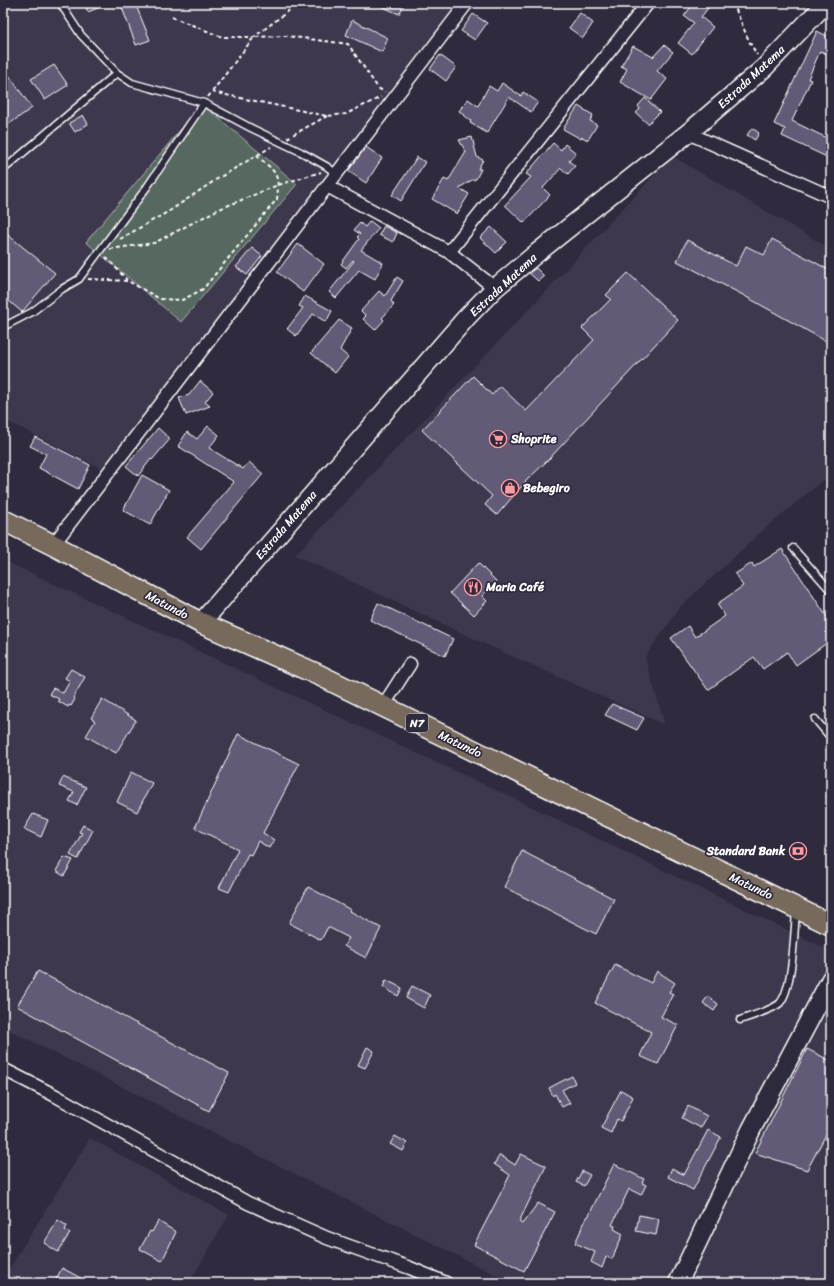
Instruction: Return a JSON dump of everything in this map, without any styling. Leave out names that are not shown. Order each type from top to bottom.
[{"type":"main road","name":"Matundo","points":[[8,524],[53,545],[201,623],[319,675],[831,925]]},
{"type":"street","points":[[53,545],[327,186],[333,171],[467,3]]},
{"type":"street","points":[[449,252],[648,3]]},
{"type":"street","name":"Estrada Matema","points":[[201,623],[466,318],[495,288],[537,252],[688,133],[764,68],[826,3]]},
{"type":"street","points":[[688,133],[831,198]]},
{"type":"street","points":[[327,186],[449,252],[495,288]]},
{"type":"street","points":[[383,706],[410,664]]},
{"type":"street","points":[[678,1283],[751,1130],[831,979]]},
{"type":"street","points":[[3,1069],[56,1096],[248,1203],[328,1238],[446,1283]]},
{"type":"lane","points":[[60,3],[81,35],[117,73],[132,83],[204,103],[333,171]]},
{"type":"lane","points":[[3,170],[117,73]]},
{"type":"lane","points":[[3,327],[32,312],[62,289],[79,279],[147,187],[204,103]]},
{"type":"lane","points":[[793,548],[831,591]]},
{"type":"lane","points":[[815,719],[831,738]]},
{"type":"lane","points":[[740,1020],[780,1004],[789,983],[797,909]]},
{"type":"path","points":[[204,103],[254,37],[299,3]]},
{"type":"path","points":[[733,3],[749,41],[764,68]]},
{"type":"path","points":[[172,17],[222,37],[286,36],[348,44],[378,88],[388,94],[346,114],[327,116],[212,92]]},
{"type":"path","points":[[119,239],[171,210],[256,155],[327,116]]},
{"type":"path","points":[[99,250],[128,281],[160,299],[182,300],[203,289],[277,199],[278,185],[275,173],[256,155]]},
{"type":"path","points":[[99,250],[154,243],[217,210],[278,185],[333,171]]},
{"type":"path","points":[[79,279],[128,281]]},
{"type":"shaded area","points":[[3,3],[460,3],[102,469],[3,419]]},
{"type":"shaded area","points":[[672,156],[831,249],[831,474],[768,526],[680,607],[645,657],[665,725],[483,643],[295,555],[517,322]]},
{"type":"shaded area","points":[[3,560],[494,789],[831,951],[831,1283],[512,1283],[3,1027]]},
{"type":"shaded area","points":[[90,1138],[229,1215],[189,1283],[3,1283],[3,1279]]},
{"type":"green space","points":[[202,104],[297,184],[181,322],[86,242]]},
{"type":"building","points":[[84,3],[110,3],[88,12]]},
{"type":"building","points":[[126,3],[135,3],[150,40],[136,45],[121,5]]},
{"type":"building","points":[[374,3],[399,3],[404,5],[399,14]]},
{"type":"building","points":[[694,3],[712,3],[701,17],[713,27],[692,54],[678,43],[694,23],[684,16]]},
{"type":"building","points":[[580,13],[593,23],[583,38],[569,28]]},
{"type":"building","points":[[473,14],[487,23],[475,40],[461,31]]},
{"type":"building","points":[[352,20],[388,38],[382,52],[346,35]]},
{"type":"building","points":[[817,31],[831,38],[831,44],[827,54],[820,51],[808,79],[811,80],[792,121],[831,140],[831,159],[782,136],[785,129],[774,124]]},
{"type":"building","points":[[664,45],[673,52],[657,71],[667,79],[651,100],[620,82],[627,69],[621,66],[633,46],[653,57]]},
{"type":"building","points":[[440,55],[456,67],[446,81],[430,69]]},
{"type":"building","points":[[54,65],[68,85],[45,100],[31,79]]},
{"type":"building","points":[[3,67],[32,108],[9,124],[3,115]]},
{"type":"building","points":[[502,83],[521,96],[523,92],[538,102],[531,112],[509,97],[487,133],[470,123],[471,121],[459,111],[468,99],[478,106],[489,86],[497,91]]},
{"type":"building","points":[[645,98],[660,112],[648,124],[636,113],[640,109],[638,106]]},
{"type":"building","points":[[578,106],[593,115],[590,121],[597,125],[588,140],[582,137],[581,139],[563,129]]},
{"type":"building","points":[[83,115],[88,124],[75,132],[69,123]]},
{"type":"building","points":[[752,128],[759,133],[755,140],[747,135]]},
{"type":"building","points":[[472,137],[477,157],[483,160],[478,169],[481,169],[476,179],[459,188],[469,194],[457,214],[432,199],[444,179],[448,181],[466,152],[459,140]]},
{"type":"building","points":[[553,143],[561,150],[565,144],[576,153],[569,161],[575,166],[568,174],[561,168],[543,188],[550,195],[524,223],[505,205],[531,177],[526,174]]},
{"type":"building","points":[[366,147],[382,158],[366,183],[348,171]]},
{"type":"building","points":[[417,157],[425,162],[401,201],[392,195]]},
{"type":"building","points":[[370,221],[379,228],[361,250],[383,263],[375,279],[359,270],[336,298],[329,292],[354,261],[353,260],[346,268],[341,264],[359,239],[357,237],[360,234],[354,230],[360,223],[365,227]]},
{"type":"building","points":[[384,226],[397,233],[393,242],[379,235]]},
{"type":"building","points":[[491,227],[507,242],[496,253],[480,238]]},
{"type":"building","points":[[3,231],[55,273],[22,312],[3,296]]},
{"type":"building","points":[[772,239],[831,271],[831,344],[743,295],[677,261],[687,240],[736,266],[746,246],[764,255]]},
{"type":"building","points":[[298,244],[324,264],[303,292],[277,272]]},
{"type":"building","points":[[252,248],[262,256],[247,275],[236,267]]},
{"type":"building","points":[[536,268],[544,276],[538,281],[529,273]]},
{"type":"building","points":[[628,273],[678,320],[549,459],[527,480],[497,515],[485,505],[492,496],[422,430],[473,376],[492,395],[500,386],[526,411],[594,340],[582,328],[611,299],[606,295]]},
{"type":"building","points":[[397,277],[403,281],[391,301],[394,305],[382,318],[384,320],[375,330],[363,319],[366,316],[361,311],[379,291],[385,296]]},
{"type":"building","points":[[305,296],[332,311],[326,322],[313,314],[296,336],[287,329],[303,308],[299,306]]},
{"type":"building","points":[[339,320],[352,328],[340,350],[348,357],[335,373],[311,353]]},
{"type":"building","points":[[200,381],[213,392],[205,402],[210,406],[186,415],[179,398],[189,395]]},
{"type":"building","points":[[208,426],[219,435],[209,448],[243,469],[249,462],[263,474],[201,549],[187,537],[234,482],[178,446],[187,432],[197,439]]},
{"type":"building","points":[[158,428],[170,439],[152,460],[151,459],[138,476],[126,466]]},
{"type":"building","points":[[35,437],[90,465],[78,489],[39,468],[46,454],[30,446]]},
{"type":"building","points":[[142,475],[169,490],[150,525],[123,510]]},
{"type":"building","points":[[782,549],[831,623],[831,640],[796,665],[787,652],[763,669],[754,657],[708,690],[671,638],[688,626],[695,637],[725,616],[717,604],[743,586],[735,574],[752,563],[754,567]]},
{"type":"building","name":"Maria Café","points":[[478,563],[496,581],[482,596],[487,601],[474,615],[450,593]]},
{"type":"building","points":[[378,603],[453,639],[445,656],[370,620]]},
{"type":"building","points":[[71,669],[85,677],[73,698],[75,699],[71,706],[69,705],[68,707],[58,701],[59,699],[49,694],[53,688],[63,693],[70,681],[65,678]]},
{"type":"building","points":[[102,699],[136,720],[116,753],[86,736],[95,721],[91,718]]},
{"type":"building","points":[[612,704],[644,718],[637,730],[605,715]]},
{"type":"building","points":[[238,734],[299,764],[263,833],[274,840],[269,848],[258,841],[251,855],[248,854],[229,892],[219,888],[238,849],[195,828]]},
{"type":"building","points":[[131,772],[152,783],[137,812],[117,802]]},
{"type":"building","points":[[63,777],[86,787],[77,805],[69,801],[74,792],[59,786]]},
{"type":"building","points":[[33,814],[48,820],[41,837],[24,829]]},
{"type":"building","points":[[83,825],[93,830],[78,859],[70,855],[82,833],[79,832]]},
{"type":"building","points":[[522,851],[614,899],[596,934],[504,887]]},
{"type":"building","points":[[64,857],[73,860],[64,876],[56,871]]},
{"type":"building","points":[[308,887],[381,928],[366,958],[344,946],[349,938],[328,927],[321,940],[289,923]]},
{"type":"building","points":[[615,965],[651,983],[657,971],[675,983],[669,992],[673,994],[661,1017],[678,1025],[658,1064],[640,1056],[651,1032],[595,1003]]},
{"type":"building","points":[[38,971],[229,1073],[209,1111],[17,1006]]},
{"type":"building","points":[[386,980],[402,988],[398,996],[383,987]]},
{"type":"building","points":[[412,986],[430,995],[424,1008],[406,998]]},
{"type":"building","points":[[708,996],[718,1004],[714,1011],[703,1003]]},
{"type":"building","points":[[367,1047],[374,1051],[365,1068],[358,1065]]},
{"type":"building","points":[[807,1049],[831,1061],[831,1125],[807,1170],[755,1153]]},
{"type":"building","points":[[572,1076],[575,1083],[562,1090],[570,1103],[562,1107],[555,1094],[553,1096],[549,1088]]},
{"type":"building","points":[[621,1090],[633,1097],[621,1121],[617,1119],[611,1133],[601,1128]]},
{"type":"building","points":[[688,1106],[707,1116],[701,1128],[682,1118]]},
{"type":"building","points":[[708,1130],[721,1137],[693,1190],[668,1177],[672,1168],[684,1175]]},
{"type":"building","points":[[395,1136],[407,1143],[403,1151],[390,1144]]},
{"type":"building","points":[[521,1154],[546,1166],[519,1222],[522,1224],[538,1203],[555,1212],[524,1271],[474,1245],[510,1175],[494,1164],[500,1155],[515,1165]]},
{"type":"building","points":[[614,1164],[644,1179],[642,1183],[646,1185],[641,1195],[629,1189],[612,1225],[615,1226],[614,1229],[623,1234],[612,1259],[606,1257],[602,1268],[591,1262],[595,1252],[575,1243]]},
{"type":"building","points":[[582,1171],[590,1175],[584,1186],[576,1182]]},
{"type":"building","points":[[639,1215],[659,1219],[656,1235],[636,1231]]},
{"type":"building","points":[[58,1220],[67,1226],[65,1230],[70,1233],[58,1252],[44,1243]]},
{"type":"building","points":[[158,1221],[176,1232],[162,1261],[140,1249],[150,1231],[152,1232]]},
{"type":"building","points":[[62,1268],[90,1283],[54,1283]]},
{"type":"place","name":"Shoprite","points":[[498,439]]},
{"type":"place","name":"Bebegiro","points":[[510,488]]},
{"type":"place","name":"Maria Café","points":[[473,587]]},
{"type":"place","name":"Standard Bank","points":[[798,851]]}]
